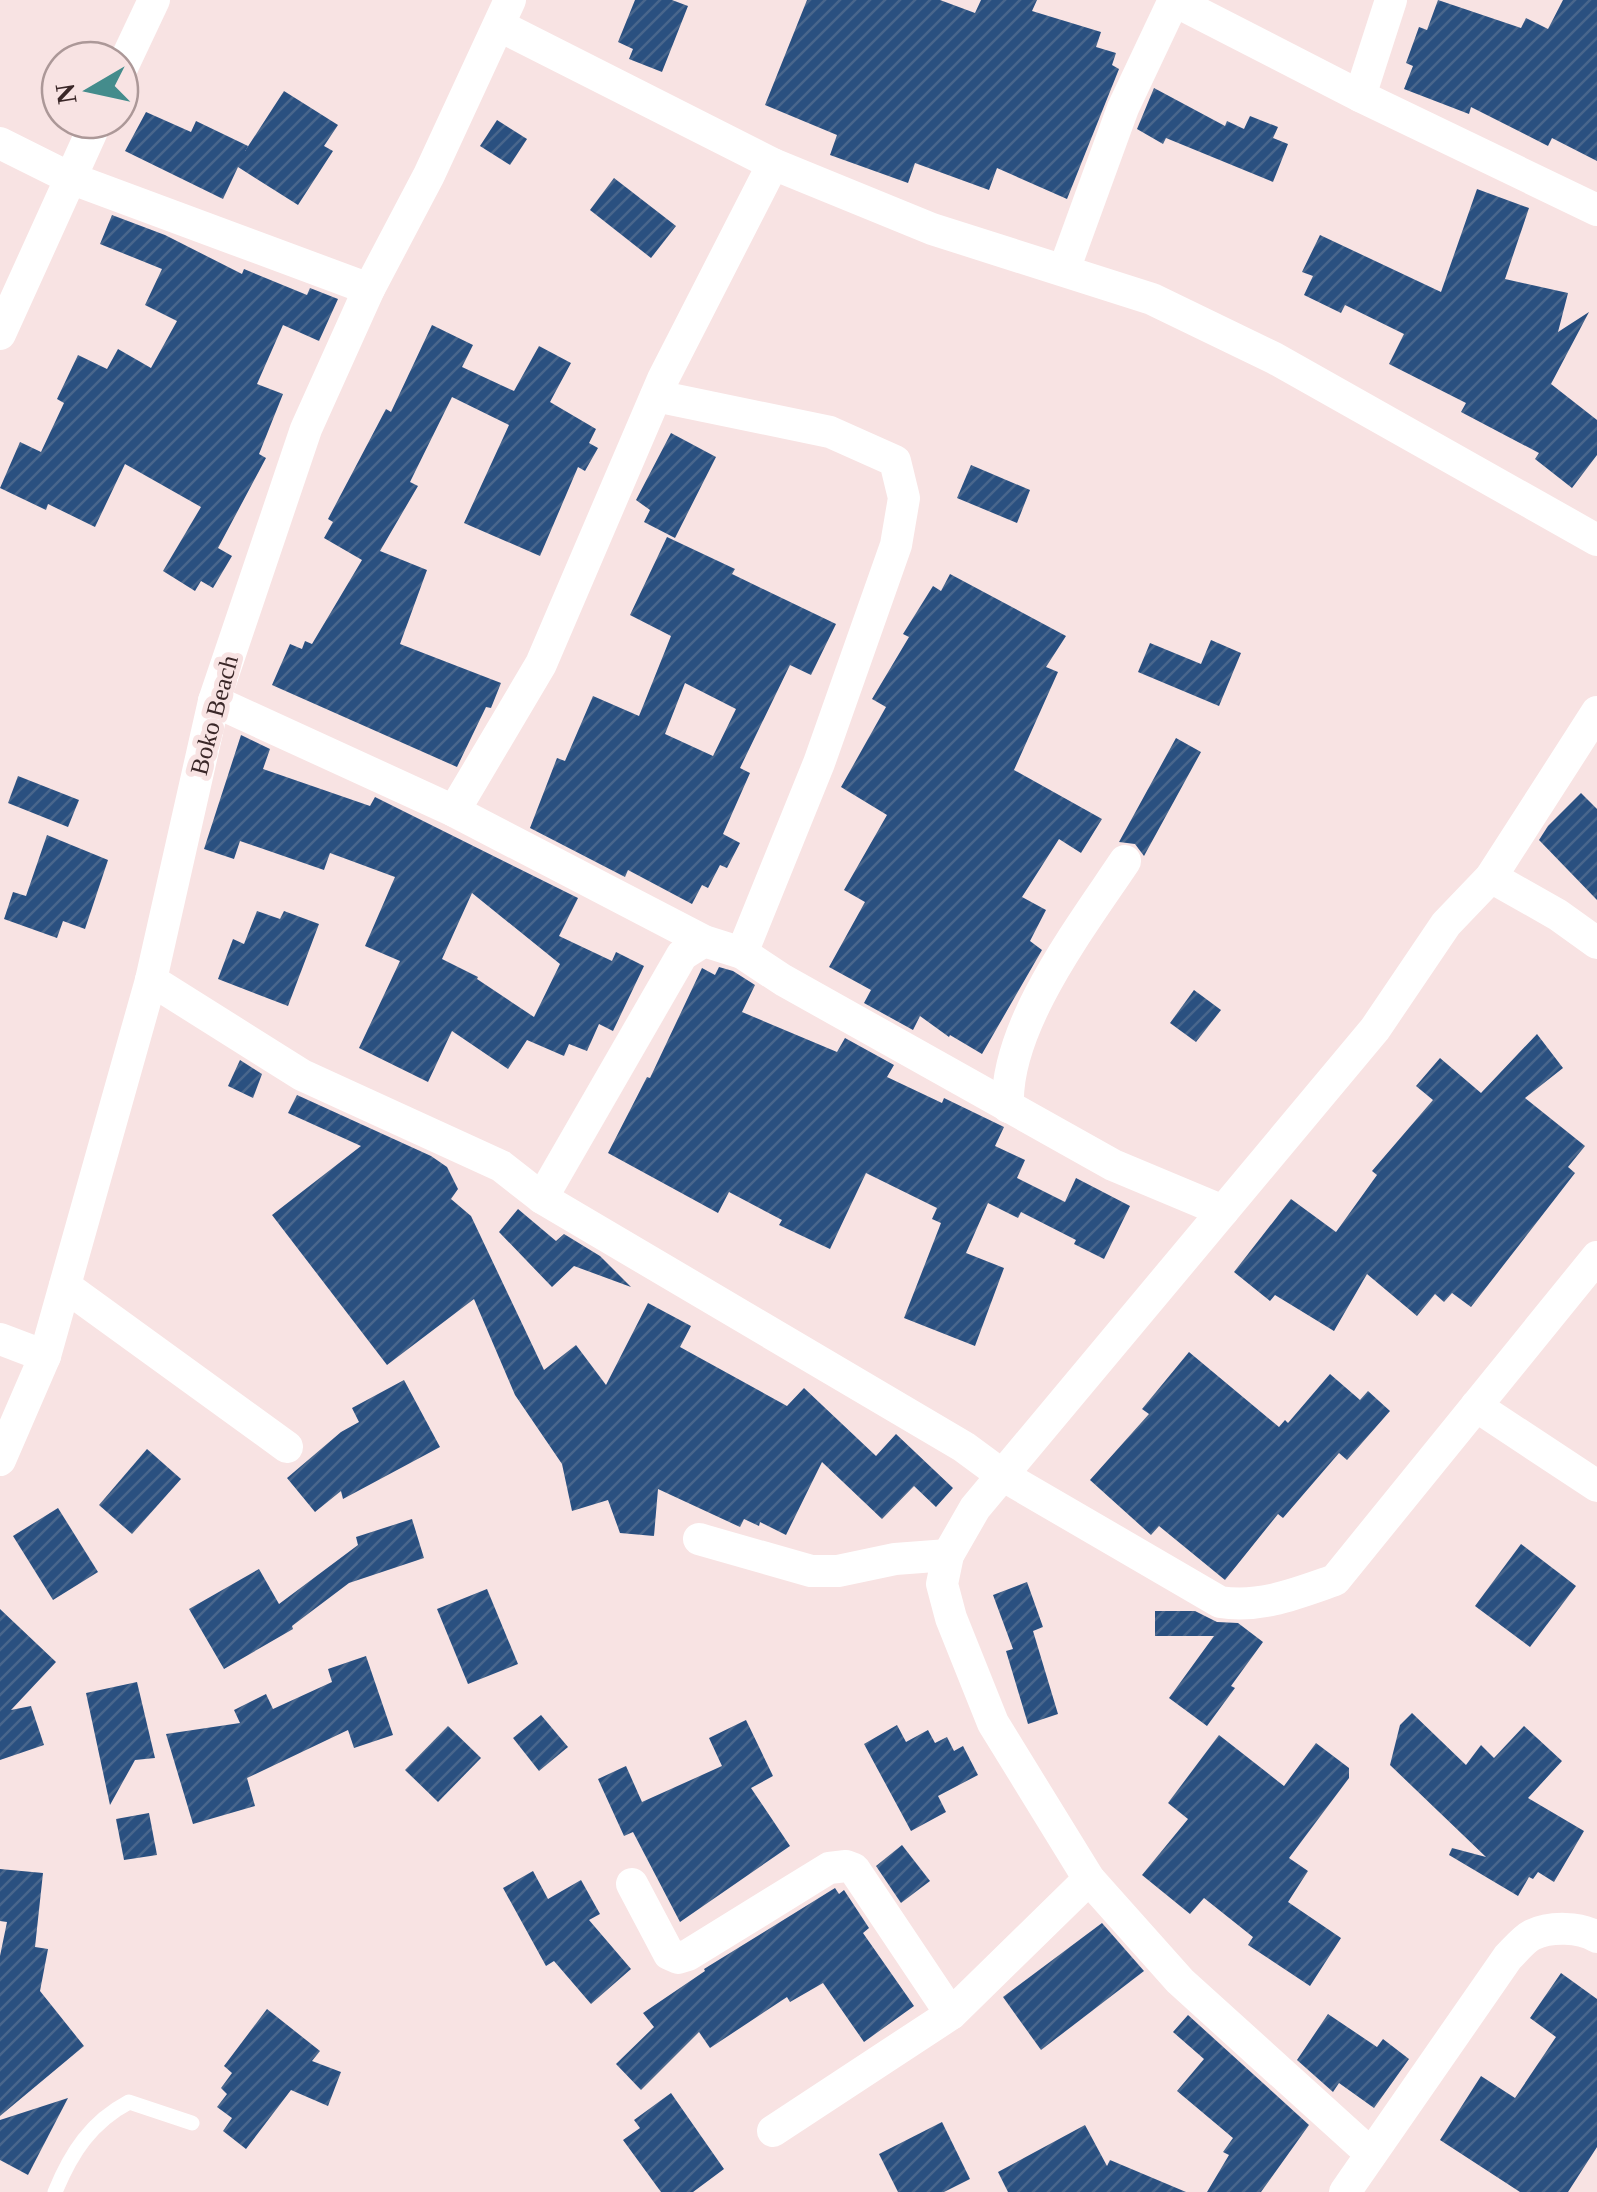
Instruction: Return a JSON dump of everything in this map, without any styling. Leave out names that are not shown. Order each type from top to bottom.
[{"type":"street","points":[[135,40],[154,0]]},
{"type":"street","points":[[1064,270],[1123,108],[1173,0],[1360,96],[1597,210]]},
{"type":"street","points":[[1360,96],[1391,0]]},
{"type":"street","points":[[505,13],[773,164],[932,229],[1152,299],[1274,358],[1597,540]]},
{"type":"street","name":"Boko Beach","points":[[0,1460],[45,1356],[150,980],[214,701],[306,429],[369,288],[429,175],[505,13]]},
{"type":"street","points":[[0,334],[88,140]]},
{"type":"street","points":[[0,143],[70,178],[369,288]]},
{"type":"street","points":[[454,811],[541,664],[656,396],[773,164]]},
{"type":"street","points":[[656,396],[830,432],[895,461],[904,498],[896,545],[849,681],[742,953]]},
{"type":"street","points":[[214,701],[454,811],[704,940],[742,953],[783,980],[1113,1165],[1223,1211]]},
{"type":"street","points":[[1371,2154],[1180,1981],[1088,1878],[993,1723],[951,1618],[942,1584],[948,1555],[975,1508],[1376,1029],[1446,924],[1491,877],[1597,712]]},
{"type":"street","points":[[1008,1107],[1007,1086],[1020,1036],[1124,862]]},
{"type":"street","points":[[1491,877],[1558,914],[1597,943]]},
{"type":"street","points":[[542,1198],[682,956],[704,940]]},
{"type":"street","points":[[150,980],[302,1075],[501,1166],[542,1198],[964,1446],[1002,1475],[1194,1590],[1220,1602],[1247,1606],[1275,1601],[1335,1580],[1597,1257]]},
{"type":"street","points":[[64,1286],[287,1448]]},
{"type":"street","points":[[0,1339],[45,1356]]},
{"type":"street","points":[[1476,1406],[1597,1486]]},
{"type":"street","points":[[699,1539],[811,1571],[838,1572],[895,1560],[948,1555]]},
{"type":"street","points":[[632,1884],[669,1954],[678,1958],[829,1868],[846,1866],[854,1870],[950,2014]]},
{"type":"street","points":[[772,2131],[950,2014],[1088,1878]]},
{"type":"street","points":[[1345,2192],[1508,1957],[1531,1936],[1560,1929],[1597,1937]]},
{"type":"lane","points":[[54,2192],[67,2162],[94,2126],[129,2102],[192,2123]]},
{"type":"building","points":[[635,0],[672,0],[688,6],[662,72],[629,59],[633,49],[618,42]]},
{"type":"building","points":[[807,0],[940,0],[975,13],[981,0],[1037,0],[1032,11],[1101,32],[1096,47],[1116,53],[1112,65],[1119,69],[1067,199],[997,168],[989,190],[915,163],[908,183],[830,155],[837,135],[765,105]]},
{"type":"building","points":[[1438,0],[1521,28],[1526,18],[1548,29],[1563,0],[1597,0],[1597,161],[1552,138],[1548,146],[1471,107],[1469,114],[1404,89],[1413,66],[1406,63],[1419,27],[1427,30]]},
{"type":"building","points":[[1154,88],[1225,126],[1227,121],[1244,129],[1250,116],[1278,127],[1273,138],[1288,144],[1273,182],[1166,138],[1163,144],[1137,129]]},
{"type":"building","points":[[284,91],[338,125],[324,146],[333,151],[298,205],[238,167],[223,199],[125,151],[131,140],[140,140],[140,123],[146,112],[191,132],[196,121],[248,146],[245,151]]},
{"type":"building","points":[[497,120],[527,139],[510,165],[480,146]]},
{"type":"building","points":[[614,178],[676,226],[651,258],[590,210]]},
{"type":"building","points":[[1477,189],[1529,208],[1505,279],[1568,293],[1558,332],[1589,312],[1551,384],[1597,420],[1597,455],[1572,488],[1535,459],[1539,453],[1461,412],[1466,403],[1389,364],[1404,334],[1345,305],[1341,313],[1304,295],[1313,276],[1302,272],[1320,235],[1441,292]]},
{"type":"building","points":[[112,215],[165,235],[242,274],[244,269],[307,295],[310,288],[338,299],[319,341],[283,325],[257,384],[283,394],[259,454],[266,458],[218,548],[232,556],[213,588],[201,581],[195,591],[163,571],[201,507],[125,464],[95,527],[48,504],[46,510],[0,488],[20,442],[41,452],[64,403],[57,399],[78,355],[107,369],[118,349],[151,368],[177,321],[145,305],[162,269],[100,244]]},
{"type":"building","points":[[432,325],[473,345],[462,367],[514,391],[539,346],[571,363],[550,402],[596,429],[589,443],[598,448],[585,471],[578,467],[540,556],[464,523],[509,425],[452,397],[410,482],[418,486],[380,551],[427,570],[400,644],[501,683],[457,767],[272,685],[290,644],[302,649],[305,641],[312,644],[362,560],[324,538],[333,522],[328,519],[386,409],[391,412]]},
{"type":"building","points":[[671,433],[716,457],[675,538],[644,522],[650,510],[636,500]]},
{"type":"building","points":[[971,465],[1030,490],[1017,523],[957,498]]},
{"type":"building","points":[[667,537],[735,569],[732,574],[836,624],[811,675],[790,665],[740,768],[750,773],[723,834],[740,843],[727,868],[720,865],[708,888],[702,885],[692,904],[628,870],[625,877],[530,828],[557,758],[565,761],[593,696],[639,716],[671,636],[630,615]],"holes":[[[685,683],[736,709],[713,756],[665,734]]]},
{"type":"building","points":[[950,574],[1066,636],[1046,667],[1058,672],[1014,770],[1102,819],[1081,853],[1059,839],[1022,897],[1046,910],[1030,941],[1042,950],[982,1054],[920,1016],[913,1030],[864,1003],[871,990],[829,967],[865,902],[844,890],[887,815],[841,787],[886,707],[872,699],[909,637],[903,634],[933,586],[941,591]]},
{"type":"building","points":[[1211,640],[1241,653],[1219,706],[1138,672],[1150,643],[1201,664]]},
{"type":"building","points":[[241,735],[270,749],[263,769],[370,806],[375,797],[578,898],[559,936],[612,961],[616,952],[644,966],[613,1031],[599,1024],[587,1051],[569,1044],[564,1056],[527,1040],[508,1069],[452,1031],[428,1082],[359,1048],[400,961],[365,946],[395,877],[330,853],[324,870],[240,841],[234,859],[204,849]],"holes":[[[472,893],[560,964],[534,1017],[478,977],[442,959]]]},
{"type":"building","points":[[1176,738],[1201,752],[1144,856],[1135,844],[1119,842]]},
{"type":"building","points":[[18,776],[79,800],[68,827],[8,803]]},
{"type":"building","points":[[1581,793],[1597,809],[1597,900],[1539,840]]},
{"type":"building","points":[[47,835],[108,860],[85,929],[63,921],[57,938],[4,919],[13,892],[26,896]]},
{"type":"building","points":[[257,911],[280,919],[284,911],[319,924],[288,1006],[218,979],[233,939],[244,944]]},
{"type":"building","points":[[719,967],[755,985],[742,1012],[837,1052],[845,1038],[894,1065],[887,1077],[942,1103],[944,1098],[1004,1127],[995,1146],[1025,1160],[1017,1178],[1065,1202],[1076,1178],[1130,1206],[1104,1259],[1021,1212],[1018,1218],[988,1203],[966,1253],[1004,1268],[975,1346],[904,1318],[941,1223],[932,1219],[937,1208],[866,1173],[830,1249],[779,1225],[782,1220],[729,1192],[718,1213],[608,1153],[647,1077],[650,1078],[702,968],[715,975]]},
{"type":"building","points":[[1194,990],[1221,1010],[1196,1042],[1170,1023]]},
{"type":"building","points":[[1537,1034],[1563,1068],[1525,1098],[1585,1146],[1568,1167],[1575,1173],[1471,1307],[1452,1293],[1444,1302],[1435,1294],[1417,1316],[1367,1274],[1334,1331],[1275,1295],[1270,1301],[1234,1272],[1291,1199],[1336,1232],[1377,1175],[1372,1171],[1433,1100],[1416,1086],[1440,1058],[1481,1093]]},
{"type":"building","points":[[240,1060],[262,1074],[253,1098],[228,1086]]},
{"type":"building","points":[[297,1095],[447,1167],[458,1189],[451,1199],[471,1216],[544,1370],[576,1345],[606,1385],[648,1303],[691,1326],[680,1347],[787,1406],[804,1388],[876,1456],[896,1434],[953,1488],[936,1507],[914,1486],[882,1519],[822,1462],[786,1535],[744,1519],[740,1527],[658,1489],[654,1536],[620,1533],[608,1500],[572,1511],[562,1464],[515,1395],[474,1299],[387,1365],[272,1215],[361,1146],[288,1113]]},
{"type":"building","points":[[518,1209],[556,1241],[564,1234],[600,1256],[631,1287],[574,1266],[552,1287],[499,1232]]},
{"type":"building","points":[[1189,1352],[1279,1427],[1285,1420],[1288,1423],[1330,1374],[1360,1400],[1368,1391],[1390,1411],[1347,1460],[1339,1453],[1283,1518],[1278,1514],[1225,1580],[1159,1526],[1151,1535],[1090,1480],[1149,1414],[1142,1409]]},
{"type":"building","points":[[404,1380],[440,1447],[343,1499],[341,1491],[315,1512],[287,1478],[341,1432],[359,1422],[352,1408]]},
{"type":"building","points":[[147,1449],[181,1479],[132,1534],[99,1505]]},
{"type":"building","points":[[58,1508],[98,1572],[53,1600],[13,1536]]},
{"type":"building","points":[[412,1519],[424,1558],[349,1583],[293,1629],[224,1669],[189,1609],[259,1569],[279,1604],[358,1545],[356,1537]]},
{"type":"building","points":[[1521,1544],[1576,1586],[1530,1647],[1475,1606]]},
{"type":"building","points":[[1027,1582],[1043,1627],[1033,1631],[1058,1714],[1028,1724],[1006,1651],[1013,1649],[993,1595]]},
{"type":"building","points":[[487,1589],[518,1664],[468,1684],[437,1609]]},
{"type":"building","points":[[0,1609],[56,1662],[11,1710],[31,1706],[44,1745],[0,1760]]},
{"type":"building","points":[[1155,1611],[1195,1611],[1217,1622],[1238,1623],[1263,1642],[1207,1726],[1169,1698],[1214,1636],[1155,1636]]},
{"type":"building","points":[[366,1656],[393,1735],[354,1748],[348,1730],[247,1778],[255,1806],[193,1824],[166,1734],[240,1723],[234,1710],[266,1694],[273,1709],[332,1682],[328,1669]]},
{"type":"building","points":[[137,1682],[155,1758],[135,1760],[110,1805],[86,1693]]},
{"type":"building","points":[[1412,1713],[1466,1765],[1481,1745],[1494,1758],[1524,1726],[1562,1761],[1528,1798],[1584,1831],[1554,1882],[1538,1872],[1533,1879],[1529,1877],[1518,1896],[1449,1855],[1452,1848],[1486,1857],[1390,1765],[1400,1725]]},
{"type":"building","points":[[541,1715],[568,1747],[539,1771],[513,1738]]},
{"type":"building","points":[[746,1720],[773,1776],[751,1788],[790,1846],[680,1922],[633,1832],[624,1836],[598,1779],[626,1766],[642,1802],[722,1766],[709,1738]]},
{"type":"building","points":[[897,1725],[906,1742],[928,1730],[935,1743],[947,1737],[954,1751],[963,1746],[978,1775],[938,1796],[946,1812],[911,1831],[864,1744]]},
{"type":"building","points":[[448,1726],[481,1758],[438,1802],[405,1770]]},
{"type":"building","points":[[1219,1735],[1284,1786],[1316,1743],[1349,1768],[1349,1778],[1289,1858],[1308,1871],[1288,1902],[1341,1938],[1310,1986],[1248,1945],[1253,1937],[1204,1898],[1190,1914],[1142,1875],[1188,1819],[1168,1803]]},
{"type":"building","points":[[149,1813],[157,1855],[124,1860],[116,1819]]},
{"type":"building","points":[[902,1845],[930,1881],[901,1903],[876,1866]]},
{"type":"building","points":[[0,1869],[43,1873],[35,1947],[48,1949],[40,1991],[84,2046],[0,2116],[0,1956],[7,1922],[0,1921]]},
{"type":"building","points":[[533,1871],[548,1899],[581,1880],[600,1914],[589,1920],[631,1969],[591,2004],[554,1961],[546,1966],[503,1888]]},
{"type":"building","points":[[835,1888],[839,1894],[844,1890],[869,1928],[863,1933],[914,2006],[864,2042],[823,1983],[790,2002],[787,1997],[710,2048],[699,2032],[641,2090],[616,2064],[654,2027],[643,2013],[704,1969]]},
{"type":"building","points":[[1102,1923],[1144,1971],[1041,2050],[1003,1997]]},
{"type":"building","points":[[1561,1973],[1597,1999],[1597,2147],[1568,2192],[1520,2192],[1440,2140],[1481,2076],[1515,2098],[1556,2037],[1530,2018]]},
{"type":"building","points":[[267,2009],[320,2051],[312,2061],[341,2072],[328,2106],[291,2090],[246,2149],[223,2131],[232,2118],[217,2107],[227,2094],[221,2088],[232,2073],[224,2066]]},
{"type":"building","points":[[1328,2014],[1377,2047],[1383,2039],[1409,2059],[1374,2108],[1339,2083],[1333,2092],[1297,2060]]},
{"type":"building","points":[[1188,2015],[1309,2125],[1261,2192],[1207,2192],[1229,2155],[1223,2152],[1233,2138],[1177,2091],[1204,2059],[1173,2032]]},
{"type":"building","points":[[671,2093],[724,2169],[693,2192],[661,2192],[623,2140],[640,2128],[634,2120]]},
{"type":"building","points":[[68,2098],[28,2175],[0,2160],[0,2120]]},
{"type":"building","points":[[942,2122],[970,2179],[944,2192],[898,2192],[879,2154]]},
{"type":"building","points":[[1085,2125],[1107,2166],[1110,2160],[1186,2192],[1008,2192],[998,2172]]}]
